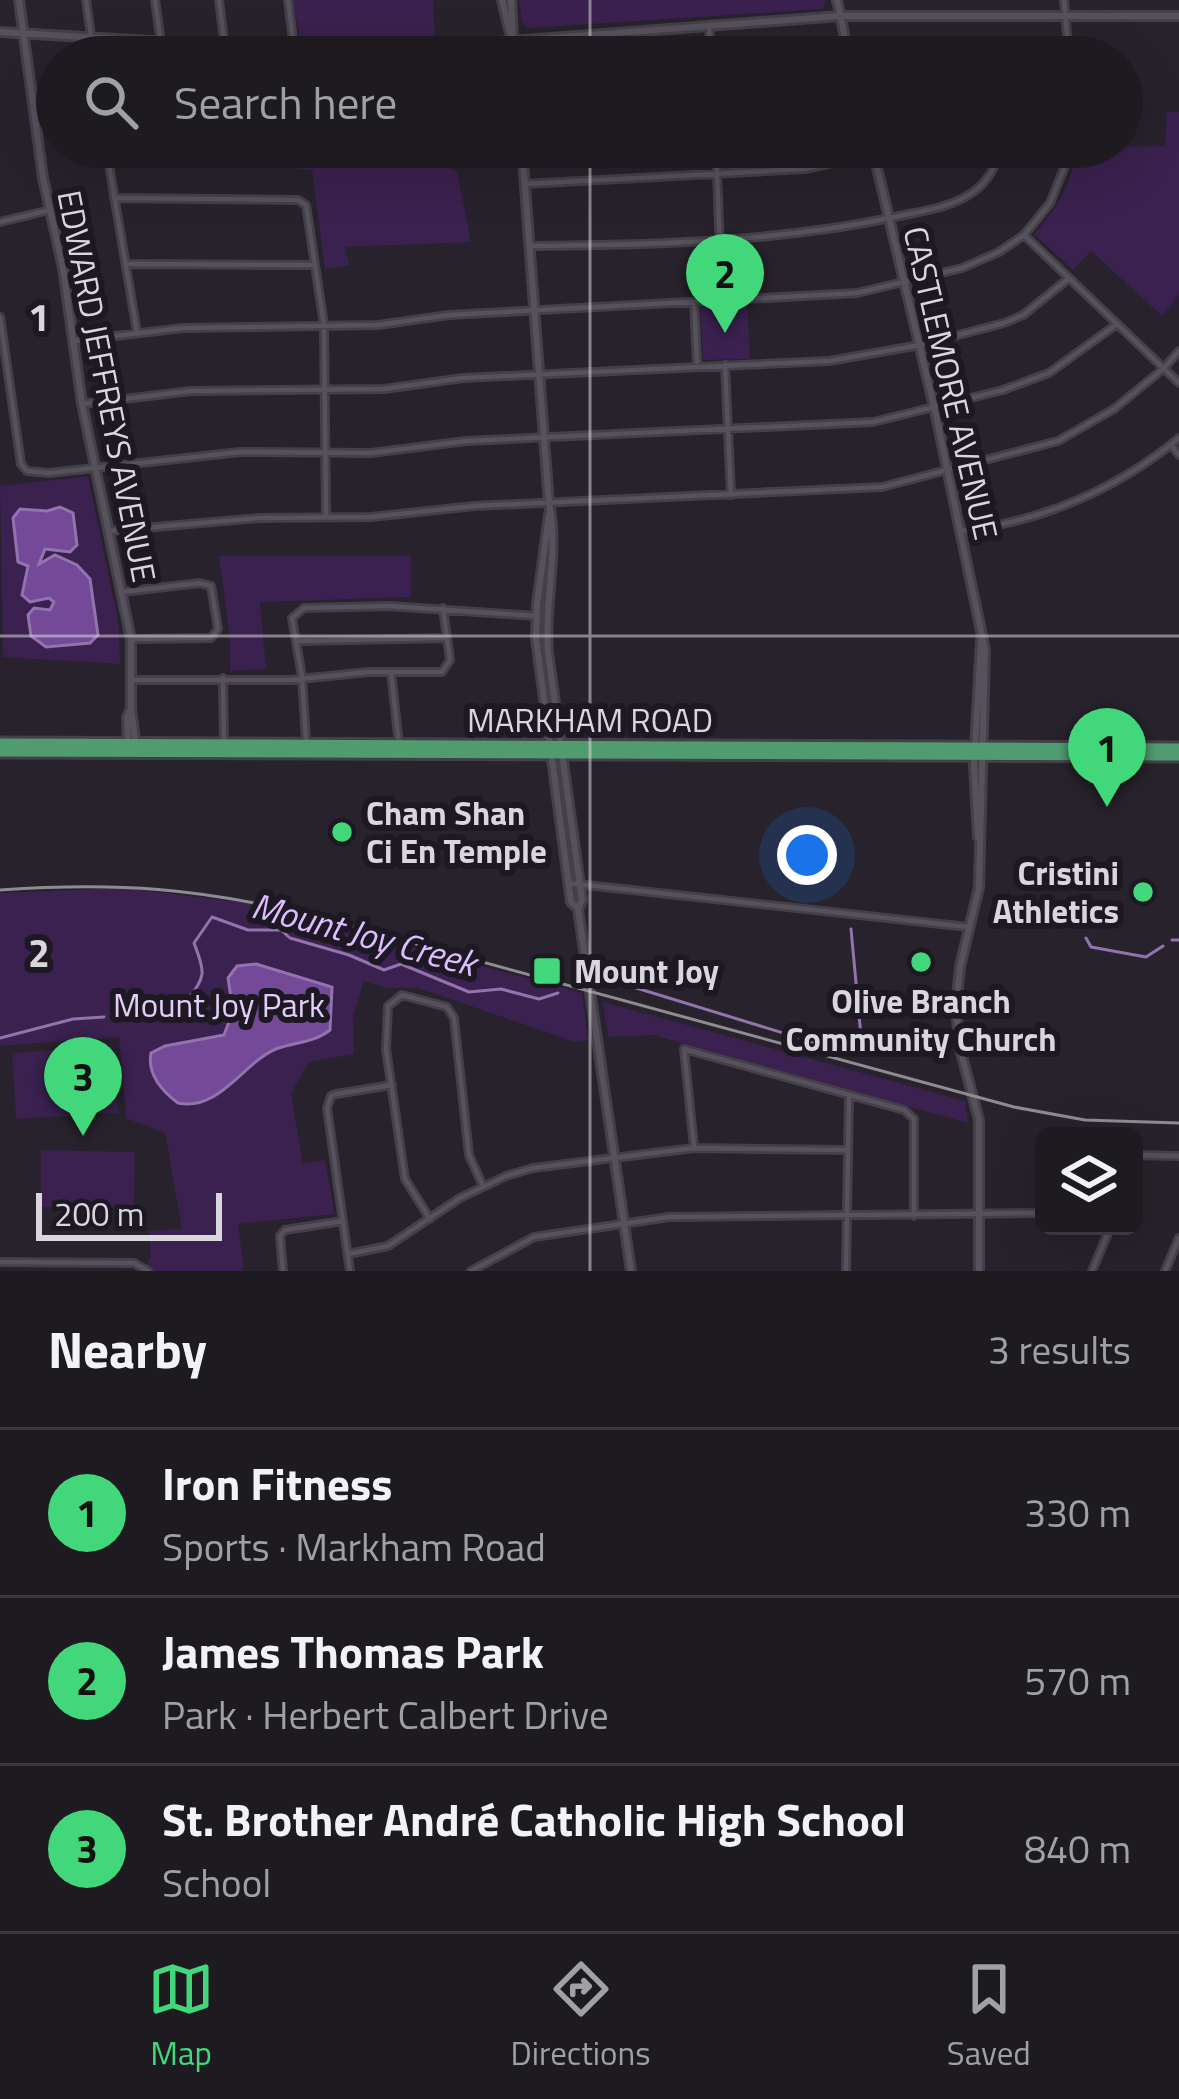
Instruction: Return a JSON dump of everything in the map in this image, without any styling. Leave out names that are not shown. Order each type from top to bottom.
[{"type":"main road","name":"MARKHAM ROAD","points":[[0,743],[306,751],[1179,752]]},
{"type":"main road","name":"MARKHAM ROAD","points":[[0,752],[224,745],[306,751],[399,747],[556,751]]},
{"type":"street","name":"EDWARD JEFFREYS AVENUE","points":[[19,0],[36,115]]},
{"type":"street","points":[[86,0],[91,36]]},
{"type":"street","points":[[155,0],[160,36]]},
{"type":"street","points":[[219,0],[224,36]]},
{"type":"street","points":[[288,0],[292,36]]},
{"type":"street","points":[[502,0],[512,36]]},
{"type":"street","points":[[512,0],[514,36]]},
{"type":"street","points":[[837,0],[844,36]]},
{"type":"street","points":[[1064,0],[1067,36]]},
{"type":"street","points":[[574,36],[840,16],[1179,16]]},
{"type":"street","points":[[710,27],[710,36]]},
{"type":"street","points":[[0,32],[74,36]]},
{"type":"street","name":"EDWARD JEFFREYS AVENUE","points":[[44,168],[82,404],[131,639],[132,748]]},
{"type":"street","points":[[109,168],[136,332]]},
{"type":"street","points":[[523,168],[554,547],[545,616],[568,883],[571,902],[578,909]]},
{"type":"street","points":[[717,168],[722,301]]},
{"type":"street","points":[[525,184],[808,168]]},
{"type":"street","name":"CASTLEMORE AVENUE","points":[[876,168],[982,631],[978,896],[959,976],[956,1018],[978,1117],[979,1271]]},
{"type":"street","points":[[530,246],[811,234],[934,208],[976,190],[994,168]]},
{"type":"street","points":[[73,341],[136,332],[378,325],[449,314],[857,293],[984,261],[1024,235],[1051,203],[1065,168]]},
{"type":"street","points":[[114,198],[298,200],[308,208],[324,325],[326,516]]},
{"type":"street","points":[[0,222],[50,210]]},
{"type":"street","points":[[1024,235],[1179,383]]},
{"type":"street","points":[[127,264],[315,266]]},
{"type":"street","points":[[82,404],[210,390],[384,389],[463,378],[829,361],[920,345],[1024,315],[1068,280]]},
{"type":"street","points":[[694,302],[697,365]]},
{"type":"street","points":[[0,317],[22,468],[55,473],[220,454],[407,450],[544,436],[873,422],[1049,374],[1117,324]]},
{"type":"street","points":[[109,532],[371,517],[474,506],[549,508],[882,487],[1058,441],[1114,409],[1179,351]]},
{"type":"street","points":[[725,364],[731,494]]},
{"type":"street","points":[[961,531],[1023,518],[1095,494],[1179,438]]},
{"type":"street","points":[[1171,445],[1179,455]]},
{"type":"street","points":[[549,508],[536,616],[580,885],[578,909],[631,1271]]},
{"type":"street","points":[[122,592],[200,583],[211,586],[213,595],[218,629],[211,638],[131,639]]},
{"type":"street","points":[[306,751],[302,677],[292,618],[304,608],[443,608],[536,616]]},
{"type":"street","points":[[132,680],[442,672],[450,660],[443,608]]},
{"type":"street","points":[[295,641],[447,638]]},
{"type":"street","points":[[391,672],[399,747]]},
{"type":"street","points":[[223,678],[224,745]]},
{"type":"street","points":[[568,883],[971,927]]},
{"type":"street","points":[[430,1219],[405,1179],[386,1049],[388,1006],[402,995],[447,1007],[456,1027],[469,1155],[483,1186]]},
{"type":"street","points":[[694,1148],[684,1049],[904,1110],[914,1119],[914,1216]]},
{"type":"street","points":[[350,1271],[329,1100],[336,1094],[392,1085]]},
{"type":"street","points":[[846,1271],[849,1095]]},
{"type":"street","points":[[348,1254],[388,1246],[483,1186],[533,1168],[694,1148],[847,1150]]},
{"type":"street","points":[[1143,1155],[1179,1156]]},
{"type":"street","points":[[471,1271],[534,1237],[711,1214],[1035,1213]]},
{"type":"street","points":[[283,1271],[280,1235],[285,1230],[343,1221]]},
{"type":"street","points":[[1091,1271],[1107,1235]]},
{"type":"street","points":[[1165,1271],[1179,1238]]},
{"type":"street","points":[[0,1262],[134,1263],[148,1271]]},
{"type":"street","points":[[14,1262],[15,1271]]},
{"type":"street","points":[[81,1262],[82,1271]]},
{"type":"green space","points":[[292,0],[433,0],[435,36],[300,36]]},
{"type":"green space","points":[[519,0],[826,0],[823,9],[528,28],[522,22]]},
{"type":"green space","points":[[1167,112],[1179,112],[1179,295],[1162,316],[1091,251],[1073,270],[1034,234],[1050,215],[1073,168],[1143,168],[1143,146],[1165,146]]},
{"type":"green space","points":[[296,169],[457,171],[471,242],[345,247],[349,265],[325,269],[312,170]]},
{"type":"green space","points":[[747,303],[750,359],[703,360],[700,307]]},
{"type":"green space","points":[[88,476],[119,625],[120,664],[3,657],[0,486]]},
{"type":"green space","points":[[219,556],[411,556],[411,597],[260,602],[266,669],[230,671]]},
{"type":"green space","name":"Mount Joy Park","points":[[126,888],[248,903],[582,993],[588,1040],[575,1042],[418,988],[387,988],[364,981],[353,1016],[354,1054],[309,1062],[291,1093],[303,1163],[325,1160],[335,1214],[238,1224],[244,1271],[148,1271],[149,1231],[182,1229],[165,1133],[126,1118],[119,1037],[0,1046],[0,893]]},
{"type":"green space","points":[[603,1002],[965,1101],[968,1123],[653,1035],[608,1037]]},
{"type":"green space","points":[[113,1046],[118,1113],[16,1119],[12,1053]]},
{"type":"green space","points":[[41,1150],[135,1152],[134,1207],[41,1207]]},
{"type":"shaded area","points":[[60,507],[73,513],[77,545],[70,552],[45,549],[39,564],[55,555],[77,565],[90,579],[98,635],[90,643],[46,647],[31,636],[28,615],[34,608],[50,610],[54,602],[49,598],[30,602],[22,595],[28,566],[18,562],[13,518],[20,509]]},
{"type":"shaded area","points":[[256,964],[332,987],[330,1030],[264,1055],[206,1100],[178,1103],[157,1081],[151,1053],[224,1035],[233,1011],[228,978],[237,966]]},
{"type":"waterway","name":"Mount Joy Creek","points":[[158,1013],[164,1008],[175,1010],[198,985],[202,970],[194,943],[212,917],[248,930],[281,930],[290,938],[384,970],[401,964],[469,992],[501,989],[539,999],[558,993]]},
{"type":"waterway","name":"Mount Joy Creek","points":[[607,979],[855,1055],[862,1047],[851,929]]},
{"type":"waterway","name":"Mount Joy Creek","points":[[1086,938],[1091,947],[1146,957],[1163,946]]},
{"type":"waterway","name":"Mount Joy Creek","points":[[1172,940],[1179,940]]},
{"type":"waterway","name":"Mount Joy Creek","points":[[0,1038],[73,1019],[104,1017]]},
{"type":"railway","points":[[0,890],[158,890],[272,907],[1014,1107],[1085,1120],[1179,1123]]},
{"type":"place","name":"James Thomas Park","points":[[725,333]]},
{"type":"place","name":"Iron Fitness","points":[[1107,807]]},
{"type":"place","name":"Cham Shan Ci En Temple","points":[[342,832]]},
{"type":"place","name":"Cristini Athletics","points":[[1143,892]]},
{"type":"place","name":"Olive Branch Community Church","points":[[921,962]]},
{"type":"place","name":"Mount Joy","points":[[547,971]]},
{"type":"place","name":"St. Brother André Catholic High School","points":[[83,1136]]}]
